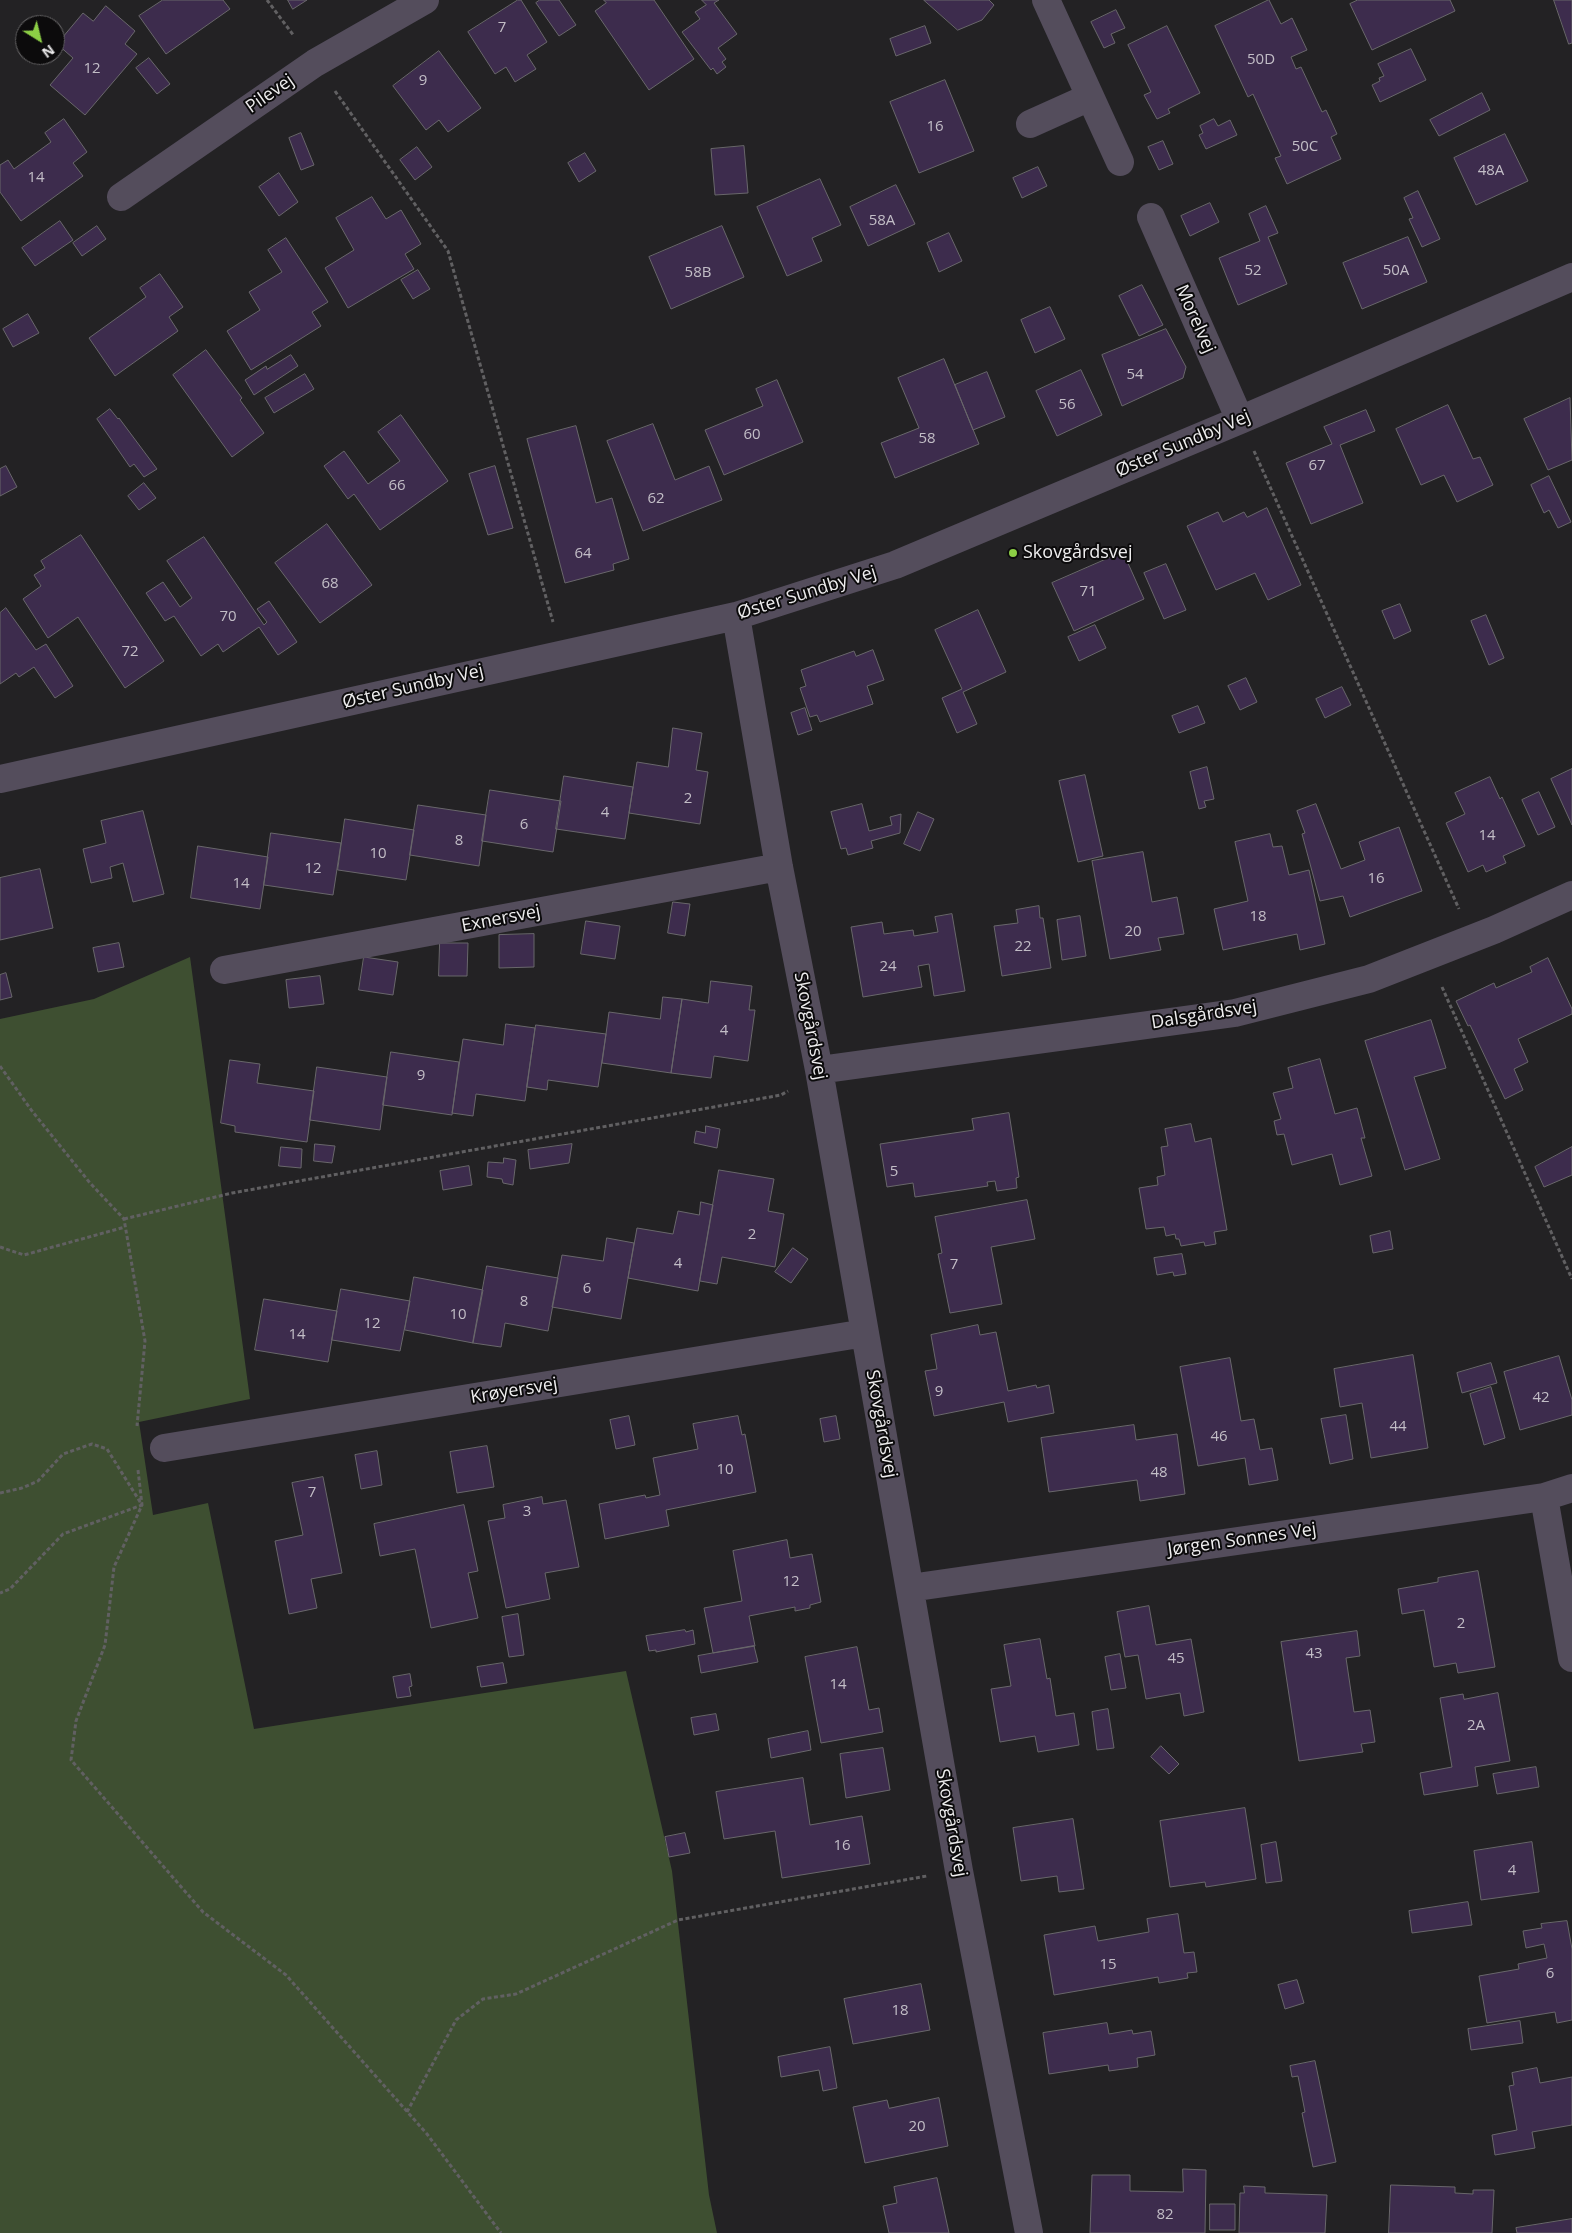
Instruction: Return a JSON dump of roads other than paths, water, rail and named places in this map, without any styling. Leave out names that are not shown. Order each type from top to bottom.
[{"type":"street","name":"Pilevej","points":[[121,197],[315,63],[425,0]]},
{"type":"street","points":[[1046,0],[1120,162]]},
{"type":"street","points":[[1030,124],[1090,97]]},
{"type":"street","name":"Morelvej","points":[[1151,216],[1240,420]]},
{"type":"street","name":"Øster Sundby Vej","points":[[0,779],[736,616],[895,565],[1240,420],[1572,277]]},
{"type":"street","name":"Skovgårdsvej","points":[[736,616],[779,867],[819,1070],[959,1870],[1028,2233]]},
{"type":"street","name":"Exnersvej","points":[[224,970],[779,867]]},
{"type":"street","name":"Dalsgårdsvej","points":[[819,1070],[1235,1013],[1369,979],[1472,939],[1572,895]]},
{"type":"street","name":"Krøyersvej","points":[[164,1448],[865,1333]]},
{"type":"street","name":"Jørgen Sonnes Vej","points":[[910,1588],[1544,1497],[1572,1488]]},
{"type":"street","points":[[1544,1497],[1572,1658]]},
{"type":"place","name":"Skovgårdsvej","points":[[1013,553]]}]
